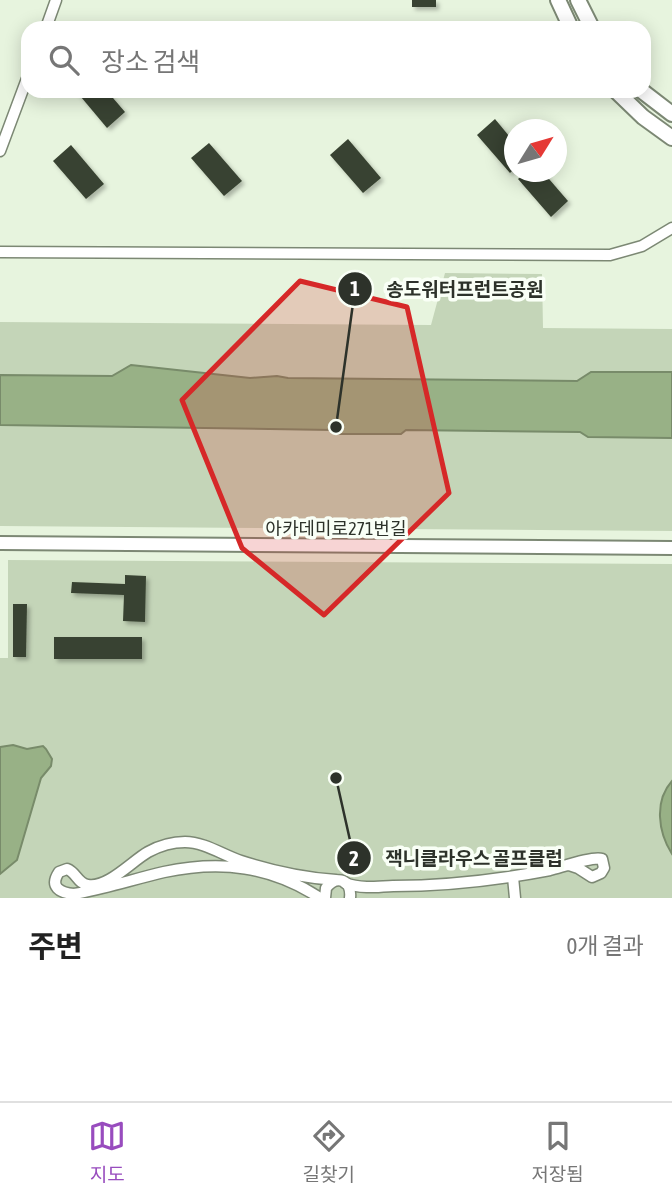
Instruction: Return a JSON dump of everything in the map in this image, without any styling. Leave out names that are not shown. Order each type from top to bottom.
[{"type":"main road","points":[[558,0],[567,21]]},
{"type":"main road","points":[[578,0],[588,21]]},
{"type":"main road","points":[[623,98],[643,117],[672,138]]},
{"type":"main road","points":[[651,98],[672,114]]},
{"type":"street","points":[[48,21],[56,0]]},
{"type":"street","points":[[0,151],[21,95]]},
{"type":"street","points":[[0,252],[610,256],[642,246],[672,228]]},
{"type":"street","name":"아카데미로271번길","points":[[0,543],[672,548]]},
{"type":"street","points":[[341,882],[332,882],[326,888],[323,898],[285,878],[230,866],[193,867],[74,894],[59,891],[55,885],[59,872],[67,869],[73,871],[84,884],[100,883],[116,875],[147,852],[167,844],[184,842],[273,870],[341,882],[353,893],[513,877],[569,865]]},
{"type":"street","points":[[513,877],[515,898]]},
{"type":"highlighted area","points":[[300,281],[407,307],[449,493],[324,615],[242,548],[182,400]]},
{"type":"shaded area","points":[[445,273],[542,274],[543,328],[672,329],[672,531],[0,526],[0,322],[431,325]]},
{"type":"shaded area","points":[[131,365],[250,378],[277,376],[577,381],[591,372],[672,372],[672,438],[588,437],[580,432],[406,430],[401,434],[337,434],[332,430],[0,425],[0,375],[112,376]]},
{"type":"shaded area","points":[[8,560],[672,564],[672,898],[0,898],[0,658],[8,658]]},
{"type":"shaded area","points":[[13,745],[27,749],[43,746],[52,759],[51,766],[41,778],[17,860],[0,874],[0,747]]},
{"type":"shaded area","points":[[672,781],[672,854],[661,827],[660,807]]},
{"type":"building","points":[[412,0],[436,0],[436,7],[412,7]]},
{"type":"building","points":[[82,98],[113,98],[125,112],[107,128]]},
{"type":"building","points":[[495,119],[504,130],[504,166],[477,135]]},
{"type":"building","points":[[348,139],[381,178],[363,193],[330,155]]},
{"type":"building","points":[[209,143],[242,181],[224,196],[191,158]]},
{"type":"building","points":[[71,145],[104,184],[86,199],[53,161]]},
{"type":"building","points":[[521,182],[552,182],[568,201],[551,217]]},
{"type":"building","points":[[125,575],[146,576],[145,622],[123,621],[124,595],[71,593],[72,582],[125,584]]},
{"type":"building","points":[[13,604],[27,604],[26,657],[13,657]]},
{"type":"building","points":[[54,637],[142,637],[142,659],[54,659]]},
{"type":"place","name":"송도워터프런트공원","points":[[336,427]]},
{"type":"place","name":"잭니클라우스 골프클럽","points":[[336,778]]}]
